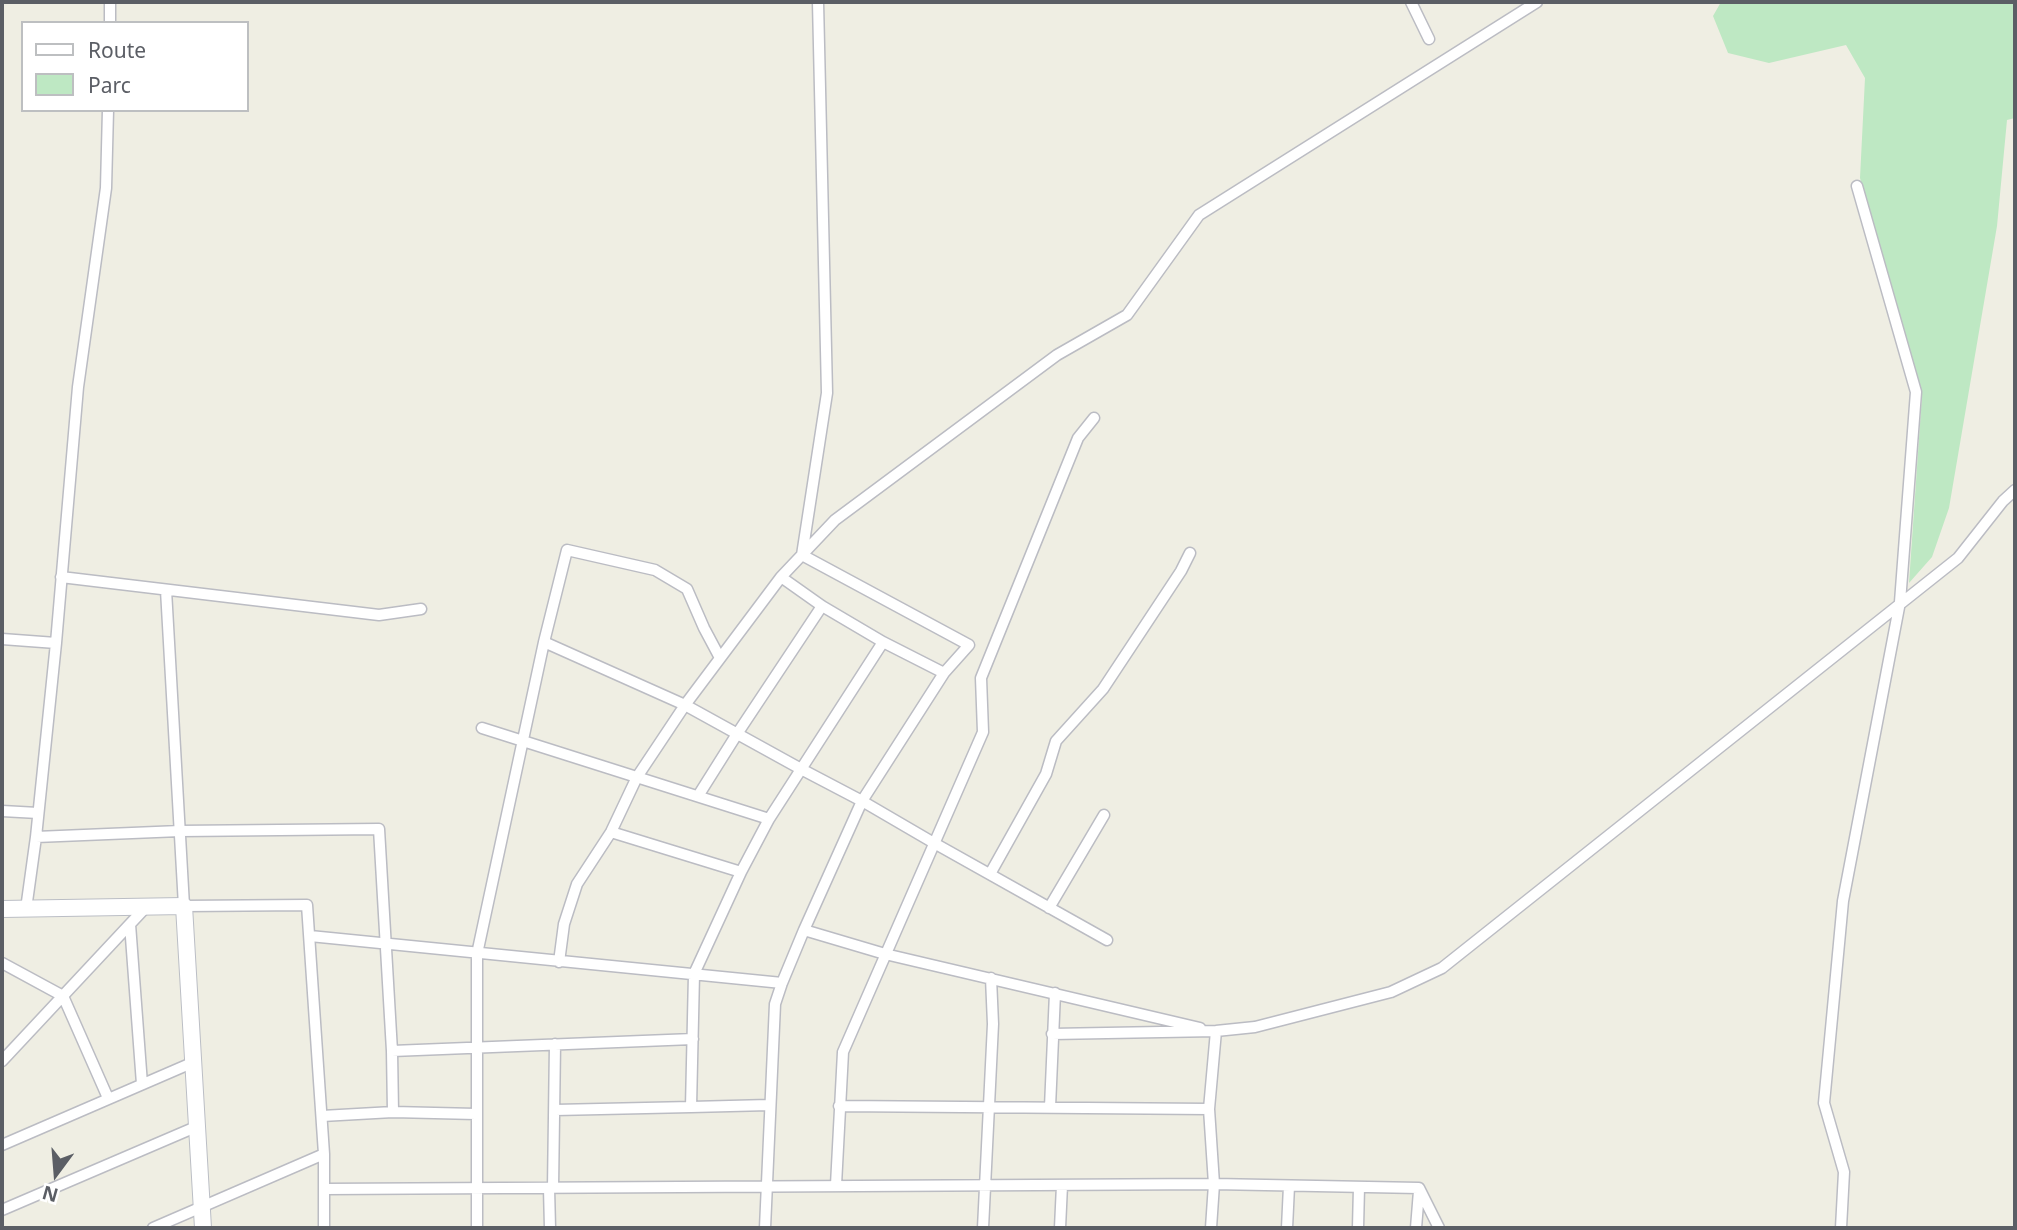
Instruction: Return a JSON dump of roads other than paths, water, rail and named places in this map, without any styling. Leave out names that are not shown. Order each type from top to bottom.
[{"type":"street","points":[[110,2],[110,21]]},
{"type":"street","points":[[802,555],[827,393],[818,2]]},
{"type":"street","points":[[1411,2],[1429,39]]},
{"type":"street","points":[[559,962],[564,924],[578,884],[611,832],[637,776],[685,705],[780,577],[835,520],[1057,355],[1127,315],[1199,215],[1537,2]]},
{"type":"street","points":[[26,909],[56,643],[78,387],[106,188],[108,112]]},
{"type":"street","points":[[1842,1228],[1844,1171],[1825,1103],[1843,901],[1900,602],[1916,392],[1857,186]]},
{"type":"street","points":[[836,1185],[843,1052],[983,732],[981,678],[1077,438],[1094,418]]},
{"type":"street","points":[[1052,1034],[1216,1031],[1255,1027],[1391,992],[1442,968],[1958,558],[2003,501],[2015,490]]},
{"type":"street","points":[[477,1228],[477,954],[544,642],[567,550],[655,570],[687,589],[720,658]]},
{"type":"street","points":[[989,874],[1046,774],[1056,741],[1103,689],[1181,571],[1190,553]]},
{"type":"street","points":[[765,1228],[775,1004],[782,983],[862,801],[944,673],[968,645],[802,555]]},
{"type":"street","points":[[61,577],[379,615],[421,609]]},
{"type":"street","points":[[780,577],[822,606],[883,642],[944,673]]},
{"type":"street","points":[[166,590],[203,1228]]},
{"type":"street","points":[[698,796],[822,606]]},
{"type":"street","points":[[2,639],[56,643]]},
{"type":"street","points":[[544,642],[685,705],[862,801],[1107,940]]},
{"type":"street","points":[[691,1107],[694,974],[741,872],[769,819],[883,642]]},
{"type":"street","points":[[482,728],[769,819]]},
{"type":"street","points":[[2,811],[38,813]]},
{"type":"street","points":[[1049,908],[1104,815]]},
{"type":"street","points":[[36,838],[180,831],[379,829],[393,1112]]},
{"type":"street","points":[[611,832],[741,872]]},
{"type":"street","points":[[2,909],[307,905],[326,1189],[324,1228]]},
{"type":"street","points":[[2,1061],[146,907]]},
{"type":"street","points":[[130,925],[142,1084]]},
{"type":"street","points":[[804,930],[886,954],[1216,1031]]},
{"type":"street","points":[[310,936],[782,983]]},
{"type":"street","points":[[2,963],[63,996],[108,1098]]},
{"type":"street","points":[[983,1228],[993,1024],[990,978]]},
{"type":"street","points":[[1050,1107],[1055,993]]},
{"type":"street","points":[[1211,1228],[1214,1184],[1209,1109],[1216,1031]]},
{"type":"street","points":[[392,1051],[693,1039]]},
{"type":"street","points":[[550,1228],[555,1044]]},
{"type":"street","points":[[2,1145],[194,1062]]},
{"type":"street","points":[[555,1110],[769,1105]]},
{"type":"street","points":[[839,1106],[1209,1109]]},
{"type":"street","points":[[322,1116],[393,1112],[476,1114]]},
{"type":"street","points":[[2,1210],[198,1126]]},
{"type":"street","points":[[153,1228],[324,1154]]},
{"type":"street","points":[[326,1189],[1214,1184],[1419,1188]]},
{"type":"street","points":[[1060,1228],[1062,1185]]},
{"type":"street","points":[[1287,1228],[1289,1186]]},
{"type":"street","points":[[1358,1228],[1359,1187]]},
{"type":"street","points":[[1416,1228],[1419,1188]]},
{"type":"street","points":[[1419,1188],[1440,1228]]}]
